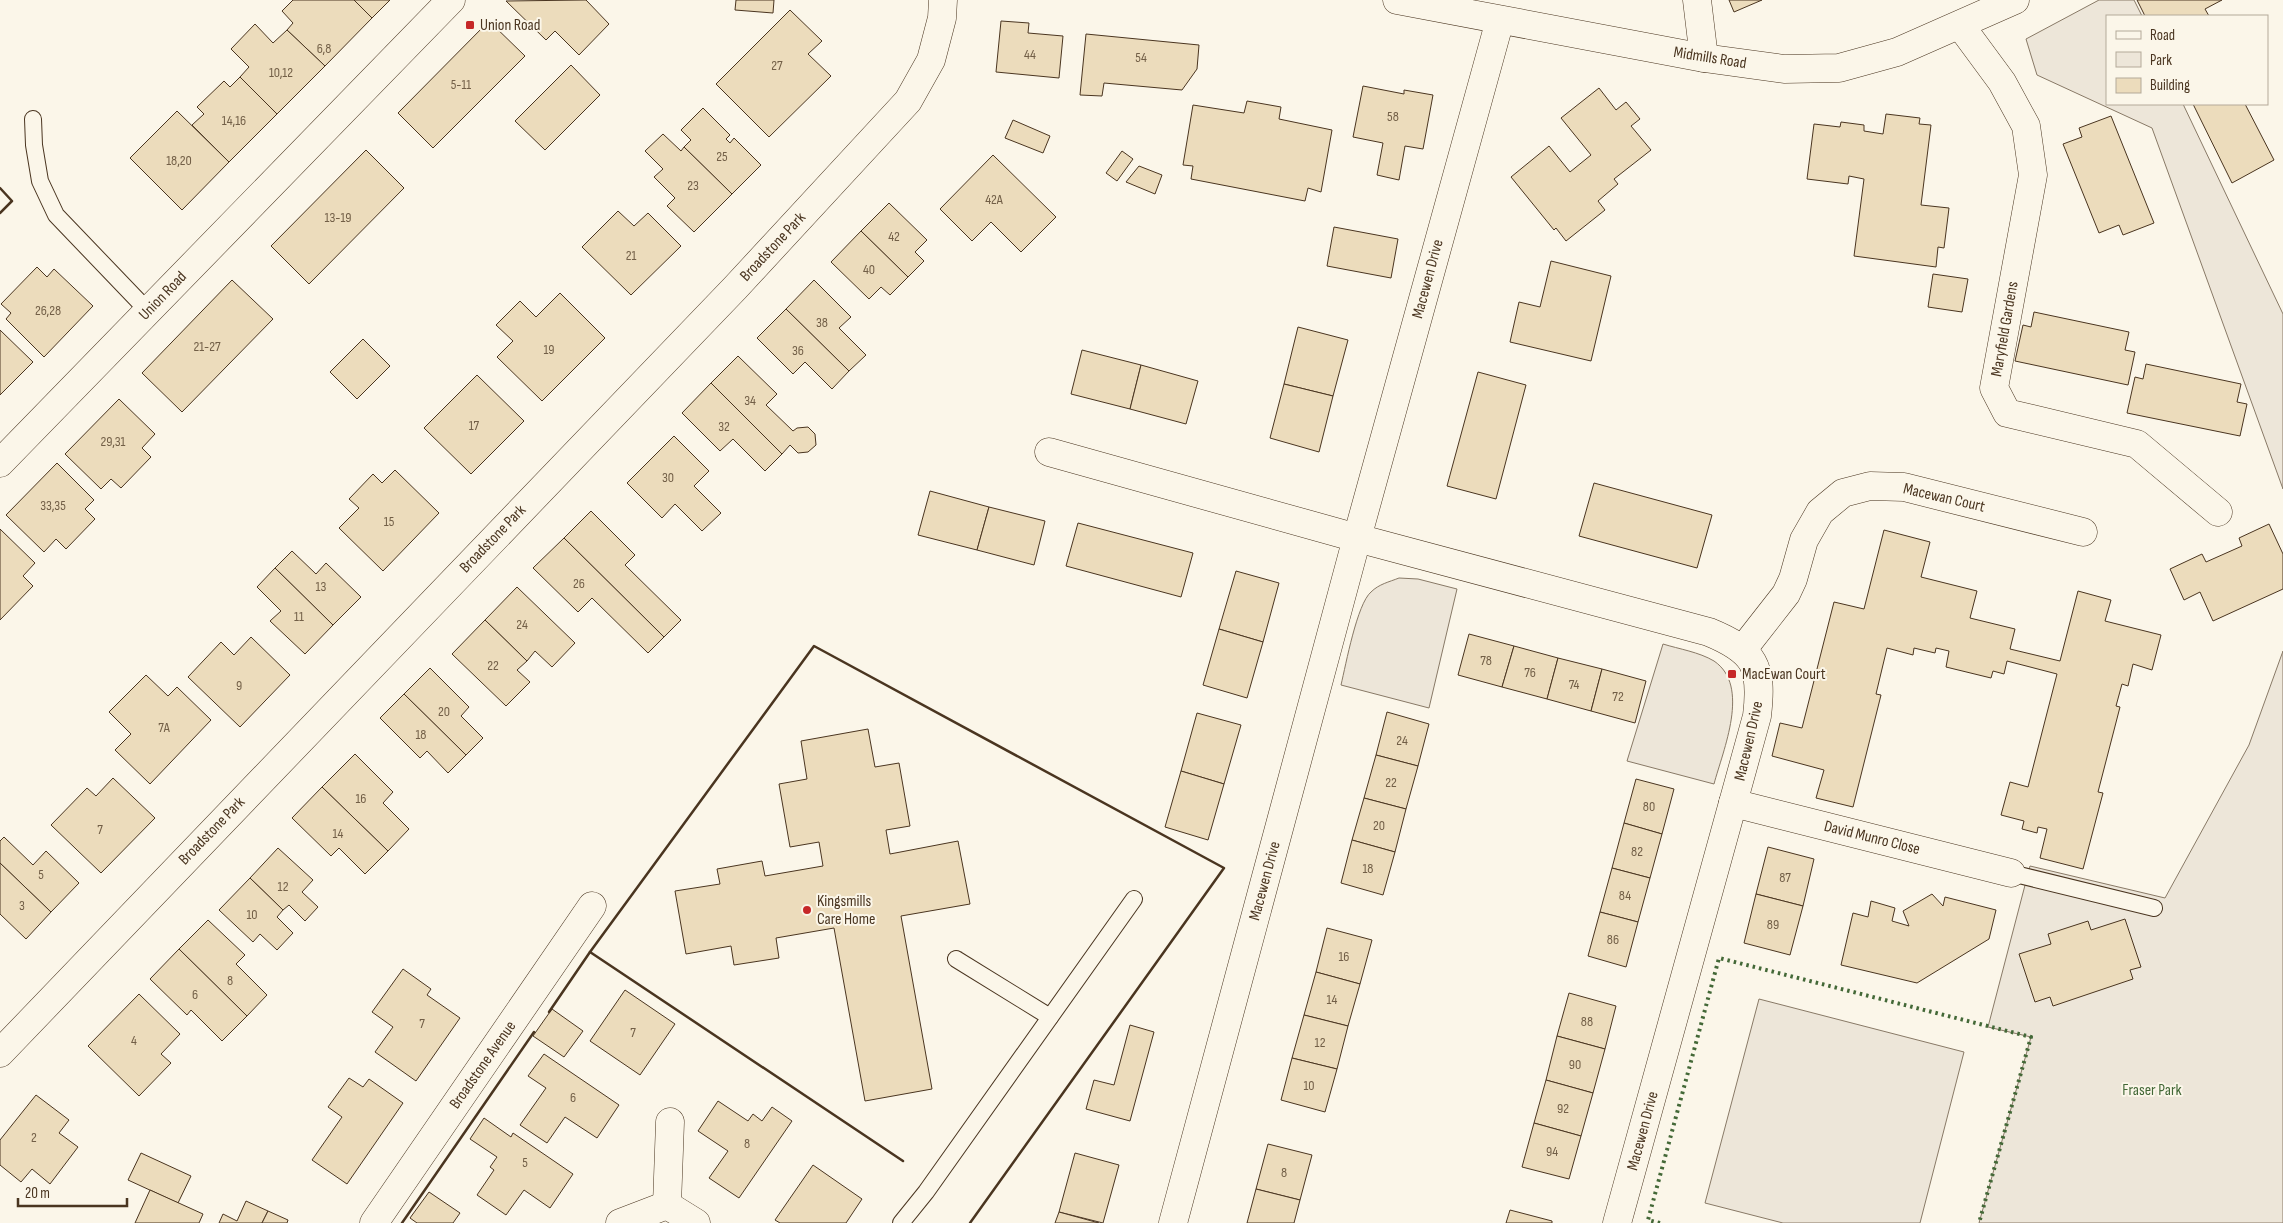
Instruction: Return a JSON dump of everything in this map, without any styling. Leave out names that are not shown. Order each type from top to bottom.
[{"type":"street","name":"Union Road","points":[[0,463],[451,0]]},
{"type":"street","name":"Broadstone Park","points":[[0,1053],[728,295],[908,101],[931,60],[942,18],[944,0]]},
{"type":"street","name":"Midmills Road","points":[[1397,0],[1704,58],[1784,68],[1839,68],[1897,52],[2015,0]]},
{"type":"street","points":[[1697,0],[1704,58]]},
{"type":"street","name":"Macewen Drive","points":[[1172,1223],[1357,538],[1500,20]]},
{"type":"street","name":"Maryfield Gardens","points":[[1960,25],[2002,82],[2026,126],[2033,175],[1994,388],[2006,413],[2137,444],[2218,512]]},
{"type":"street","name":"Macewen Drive","points":[[1049,452],[1357,538],[1709,632],[1730,641],[1749,655],[1758,674],[1760,693],[1757,716],[1618,1223]]},
{"type":"street","name":"Macewan Court","points":[[1743,649],[1786,594],[1804,540],[1820,512],[1843,493],[1870,486],[1904,487],[2083,532]]},
{"type":"street","name":"David Munro Close","points":[[1733,803],[2011,873]]},
{"type":"street","name":"Broadstone Avenue","points":[[374,1223],[592,906]]},
{"type":"street","points":[[667,1205],[670,1122]]},
{"type":"street","points":[[620,1223],[667,1205]]},
{"type":"street","points":[[667,1205],[696,1223]]},
{"type":"lane","points":[[33,119],[34,146],[40,181],[56,215],[148,311]]},
{"type":"lane","points":[[2011,873],[2154,908]]},
{"type":"lane","points":[[902,1223],[1134,899]]},
{"type":"lane","points":[[956,959],[1050,1017]]},
{"type":"green space","points":[[2099,0],[2134,0],[2142,15],[2106,15],[2106,105],[2183,105],[2283,314],[2283,489],[2152,128],[2037,75],[2026,39]]},
{"type":"green space","points":[[1399,578],[1418,579],[1457,589],[1429,708],[1341,685],[1357,621],[1366,599],[1377,587]]},
{"type":"green space","points":[[1663,644],[1695,653],[1714,661],[1725,672],[1731,686],[1733,702],[1728,737],[1714,784],[1627,761]]},
{"type":"green space","name":"Fraser Park","points":[[2283,651],[2283,1223],[1979,1223],[2031,1037],[1988,1027],[2030,866],[2165,898],[2249,745]]},
{"type":"green space","points":[[1759,999],[1964,1052],[1920,1223],[1783,1223],[1705,1203]]},
{"type":"building","points":[[293,0],[354,0],[372,18],[325,66],[287,30],[293,23],[282,11]]},
{"type":"building","points":[[354,0],[390,0],[372,18]]},
{"type":"building","points":[[586,0],[609,24],[579,55],[555,31],[546,40],[506,1]]},
{"type":"building","points":[[736,0],[774,0],[773,13],[735,10]]},
{"type":"building","points":[[1729,0],[1762,0],[1734,12]]},
{"type":"building","points":[[2137,0],[2222,0],[2205,9],[2208,15],[2144,15]]},
{"type":"building","points":[[790,10],[822,41],[808,54],[831,76],[769,137],[716,84]]},
{"type":"building","points":[[489,21],[525,56],[433,148],[398,113]]},
{"type":"building","points":[[1001,21],[1029,23],[1028,33],[1063,36],[1059,78],[996,72]]},
{"type":"building","points":[[255,24],[273,43],[287,30],[325,66],[277,114],[240,77],[249,67],[231,49]]},
{"type":"building","points":[[1086,34],[1199,45],[1197,69],[1182,90],[1104,83],[1102,96],[1080,95]]},
{"type":"building","points":[[571,65],[600,95],[545,150],[515,121]]},
{"type":"building","points":[[240,77],[277,114],[229,162],[192,125],[204,114],[197,107],[224,81],[230,87]]},
{"type":"building","points":[[1363,86],[1404,94],[1404,90],[1433,95],[1423,149],[1405,146],[1399,180],[1377,175],[1383,143],[1353,137]]},
{"type":"building","points":[[1599,88],[1616,110],[1626,102],[1640,119],[1631,126],[1651,150],[1614,179],[1618,184],[1598,201],[1605,210],[1566,241],[1556,228],[1554,230],[1511,177],[1549,146],[1570,172],[1591,155],[1561,118]]},
{"type":"building","points":[[1247,101],[1281,107],[1279,119],[1332,130],[1321,192],[1308,188],[1305,201],[1191,179],[1193,166],[1183,165],[1193,105],[1244,113]]},
{"type":"building","points":[[2193,105],[2246,105],[2274,160],[2232,183]]},
{"type":"building","points":[[703,108],[730,135],[726,139],[730,143],[734,138],[761,165],[732,194],[684,147],[691,140],[681,130]]},
{"type":"building","points":[[177,111],[229,162],[182,210],[130,158]]},
{"type":"building","points":[[1886,114],[1920,118],[1919,124],[1931,125],[1921,205],[1949,208],[1944,248],[1938,247],[1936,267],[1854,256],[1864,179],[1849,176],[1848,184],[1807,179],[1814,124],[1840,127],[1841,122],[1864,125],[1864,131],[1883,134]]},
{"type":"building","points":[[2111,116],[2154,223],[2123,235],[2119,225],[2099,233],[2063,144],[2082,137],[2079,128]]},
{"type":"building","points":[[1013,120],[1050,136],[1043,153],[1005,138]]},
{"type":"building","points":[[663,134],[681,151],[684,147],[732,194],[694,232],[667,206],[675,198],[654,177],[663,169],[645,151]]},
{"type":"building","points":[[366,150],[404,188],[309,284],[271,246]]},
{"type":"building","points":[[1122,151],[1133,159],[1117,181],[1106,173]]},
{"type":"building","points":[[993,155],[1056,217],[1021,252],[991,222],[972,241],[940,209]]},
{"type":"building","points":[[1139,166],[1162,175],[1155,194],[1126,182]]},
{"type":"building","points":[[889,203],[927,240],[915,252],[924,261],[908,277],[861,231]]},
{"type":"building","points":[[618,211],[634,226],[648,213],[681,246],[631,295],[582,247]]},
{"type":"building","points":[[1334,227],[1398,239],[1391,278],[1327,266]]},
{"type":"building","points":[[861,231],[908,277],[890,295],[881,287],[869,299],[831,262]]},
{"type":"building","points":[[1551,261],[1611,276],[1591,361],[1510,342],[1519,302],[1540,307]]},
{"type":"building","points":[[37,267],[47,277],[54,269],[93,306],[44,357],[6,319],[11,313],[1,304]]},
{"type":"building","points":[[1933,274],[1968,279],[1962,312],[1928,307]]},
{"type":"building","points":[[232,280],[273,319],[182,412],[142,373]]},
{"type":"building","points":[[814,280],[851,317],[839,328],[866,355],[849,371],[786,309]]},
{"type":"building","points":[[560,293],[605,338],[542,401],[497,357],[513,341],[496,325],[520,301],[536,317]]},
{"type":"building","points":[[786,309],[849,371],[832,389],[805,362],[793,374],[757,338]]},
{"type":"building","points":[[2034,312],[2129,332],[2125,350],[2135,352],[2128,385],[2015,361],[2023,325],[2031,327]]},
{"type":"building","points":[[1298,327],[1348,340],[1333,396],[1284,384]]},
{"type":"building","points":[[0,330],[33,362],[0,395]]},
{"type":"building","points":[[363,339],[390,366],[357,399],[330,372]]},
{"type":"building","points":[[1082,350],[1141,365],[1130,409],[1071,394]]},
{"type":"building","points":[[738,356],[777,394],[766,405],[793,431],[797,428],[808,427],[815,434],[816,445],[808,452],[798,453],[790,445],[782,454],[711,383]]},
{"type":"building","points":[[2146,364],[2241,384],[2237,402],[2247,404],[2240,436],[2127,413],[2135,377],[2143,379]]},
{"type":"building","points":[[1141,365],[1198,381],[1186,424],[1130,409]]},
{"type":"building","points":[[1478,372],[1526,385],[1496,499],[1447,486]]},
{"type":"building","points":[[477,375],[524,421],[471,474],[424,428]]},
{"type":"building","points":[[711,383],[782,454],[765,471],[733,439],[720,451],[682,413]]},
{"type":"building","points":[[1284,384],[1333,396],[1319,452],[1270,438]]},
{"type":"building","points":[[119,399],[155,434],[142,448],[151,457],[121,488],[111,479],[101,489],[65,454]]},
{"type":"building","points":[[674,436],[709,471],[694,486],[721,513],[702,531],[675,504],[662,518],[627,483]]},
{"type":"building","points":[[57,463],[94,500],[85,509],[95,519],[66,549],[56,539],[44,552],[6,515]]},
{"type":"building","points":[[395,470],[439,513],[383,571],[339,528],[359,508],[349,499],[373,474],[382,483]]},
{"type":"building","points":[[1594,483],[1712,515],[1697,568],[1579,536]]},
{"type":"building","points":[[930,491],[989,507],[977,550],[918,535]]},
{"type":"building","points":[[989,507],[1045,521],[1034,565],[977,550]]},
{"type":"building","points":[[591,511],[635,555],[625,565],[681,620],[664,637],[564,538]]},
{"type":"building","points":[[1078,523],[1193,553],[1181,597],[1066,566]]},
{"type":"building","points":[[2269,524],[2283,554],[2283,589],[2213,621],[2200,592],[2184,600],[2170,569],[2202,554],[2206,562],[2242,546],[2239,538]]},
{"type":"building","points":[[0,529],[35,563],[23,576],[33,586],[0,620]]},
{"type":"building","points":[[1884,530],[1930,542],[1921,577],[1977,591],[1970,618],[2015,629],[2010,649],[2060,661],[2078,591],[2111,600],[2105,621],[2161,635],[2152,670],[2133,664],[2128,686],[2122,684],[2116,706],[2120,707],[2098,792],[2103,793],[2083,869],[2040,858],[2047,829],[2038,827],[2037,833],[2022,829],[2024,821],[2001,815],[2010,782],[2028,787],[2057,674],[2007,661],[2004,674],[1993,671],[1991,678],[1946,667],[1949,651],[1936,648],[1935,653],[1914,648],[1913,655],[1887,648],[1876,694],[1881,695],[1853,807],[1816,798],[1824,770],[1772,756],[1780,723],[1802,728],[1834,602],[1864,609]]},
{"type":"building","points":[[564,538],[664,637],[648,653],[592,598],[578,612],[533,568]]},
{"type":"building","points":[[292,551],[316,574],[326,563],[361,597],[333,625],[275,568]]},
{"type":"building","points":[[275,568],[333,625],[305,654],[270,621],[281,611],[257,587]]},
{"type":"building","points":[[1236,571],[1279,583],[1263,642],[1219,629]]},
{"type":"building","points":[[517,587],[575,643],[552,667],[535,651],[527,661],[485,620]]},
{"type":"building","points":[[485,620],[527,661],[517,670],[530,682],[506,706],[452,654]]},
{"type":"building","points":[[1219,629],[1263,642],[1247,698],[1203,685]]},
{"type":"building","points":[[1469,634],[1514,646],[1502,687],[1458,675]]},
{"type":"building","points":[[251,637],[290,675],[240,727],[188,677],[221,642],[234,655]]},
{"type":"building","points":[[1514,646],[1558,658],[1547,699],[1502,687]]},
{"type":"building","points":[[1558,658],[1602,669],[1591,711],[1547,699]]},
{"type":"building","points":[[430,668],[469,707],[461,716],[483,738],[466,755],[404,694]]},
{"type":"building","points":[[1602,669],[1646,681],[1635,723],[1591,711]]},
{"type":"building","points":[[146,675],[168,696],[177,687],[211,720],[150,784],[115,750],[131,734],[109,712]]},
{"type":"building","points":[[404,694],[466,755],[448,773],[427,751],[420,758],[380,718]]},
{"type":"building","points":[[1387,712],[1429,724],[1418,766],[1376,755]]},
{"type":"building","points":[[1197,713],[1241,725],[1224,784],[1181,771]]},
{"type":"building","name":"Kingsmills Care Home","points":[[868,729],[875,767],[899,763],[910,826],[886,830],[890,854],[958,841],[970,904],[901,916],[932,1089],[865,1101],[834,928],[776,938],[779,958],[734,965],[731,946],[686,954],[675,891],[720,884],[717,869],[762,861],[765,876],[823,866],[819,842],[790,847],[779,784],[807,779],[801,741]]},
{"type":"building","points":[[355,754],[393,792],[383,803],[409,829],[388,851],[322,787]]},
{"type":"building","points":[[1376,755],[1418,766],[1406,809],[1364,798]]},
{"type":"building","points":[[1181,771],[1224,784],[1208,840],[1165,827]]},
{"type":"building","points":[[113,778],[155,818],[101,873],[51,825],[87,788],[96,796]]},
{"type":"building","points":[[1636,779],[1674,789],[1662,834],[1624,823]]},
{"type":"building","points":[[322,787],[388,851],[365,874],[339,848],[331,856],[292,818]]},
{"type":"building","points":[[1364,798],[1406,809],[1395,852],[1352,840]]},
{"type":"building","points":[[1624,823],[1662,834],[1650,878],[1612,868]]},
{"type":"building","points":[[4,837],[33,865],[46,851],[79,883],[51,912],[0,863],[0,841]]},
{"type":"building","points":[[1352,840],[1395,852],[1383,895],[1341,883]]},
{"type":"building","points":[[1768,847],[1814,859],[1803,906],[1756,894]]},
{"type":"building","points":[[278,848],[313,880],[302,892],[318,907],[305,921],[289,905],[283,910],[250,878]]},
{"type":"building","points":[[0,863],[51,912],[26,939],[0,914]]},
{"type":"building","points":[[1612,868],[1650,878],[1638,922],[1600,912]]},
{"type":"building","points":[[250,878],[283,910],[277,917],[293,933],[277,950],[260,934],[253,942],[219,910]]},
{"type":"building","points":[[1756,894],[1803,906],[1790,955],[1744,943]]},
{"type":"building","points":[[1932,894],[1943,906],[1945,897],[1996,910],[1989,939],[1917,983],[1841,965],[1853,913],[1868,917],[1871,901],[1895,908],[1892,921],[1909,926],[1903,911]]},
{"type":"building","points":[[1600,912],[1638,922],[1626,967],[1588,956]]},
{"type":"building","points":[[2125,919],[2141,967],[2130,970],[2133,979],[2053,1006],[2050,997],[2035,1002],[2019,954],[2051,944],[2048,934],[2088,921],[2091,930]]},
{"type":"building","points":[[208,920],[245,955],[236,964],[267,995],[247,1016],[179,949]]},
{"type":"building","points":[[1327,928],[1372,940],[1360,984],[1316,972]]},
{"type":"building","points":[[179,949],[247,1016],[222,1041],[191,1010],[187,1015],[150,979]]},
{"type":"building","points":[[403,969],[431,989],[427,995],[460,1018],[416,1081],[375,1052],[393,1027],[372,1012]]},
{"type":"building","points":[[1316,972],[1360,984],[1348,1026],[1304,1015]]},
{"type":"building","points":[[625,990],[675,1024],[640,1075],[590,1041]]},
{"type":"building","points":[[1569,993],[1616,1006],[1605,1049],[1557,1036]]},
{"type":"building","points":[[139,994],[180,1034],[161,1054],[171,1063],[139,1096],[88,1046]]},
{"type":"building","points":[[552,1009],[583,1031],[564,1057],[533,1036]]},
{"type":"building","points":[[1304,1015],[1348,1026],[1337,1069],[1292,1058]]},
{"type":"building","points":[[1130,1025],[1154,1032],[1130,1121],[1086,1109],[1094,1080],[1114,1085]]},
{"type":"building","points":[[1557,1036],[1605,1049],[1593,1093],[1546,1080]]},
{"type":"building","points":[[544,1054],[619,1105],[597,1138],[565,1117],[547,1143],[520,1125],[546,1088],[528,1076]]},
{"type":"building","points":[[1292,1058],[1337,1069],[1325,1112],[1281,1100]]},
{"type":"building","points":[[349,1078],[363,1087],[369,1079],[403,1103],[347,1184],[312,1160],[342,1117],[328,1107]]},
{"type":"building","points":[[1546,1080],[1593,1093],[1581,1136],[1534,1123]]},
{"type":"building","points":[[36,1095],[69,1120],[59,1133],[78,1147],[50,1184],[32,1169],[21,1182],[0,1165],[0,1140]]},
{"type":"building","points":[[718,1101],[748,1121],[753,1114],[762,1121],[772,1107],[792,1121],[739,1198],[709,1178],[728,1151],[698,1131]]},
{"type":"building","points":[[484,1118],[511,1137],[513,1133],[573,1174],[550,1208],[524,1190],[506,1215],[477,1195],[494,1170],[490,1167],[497,1157],[470,1139]]},
{"type":"building","points":[[1534,1123],[1581,1136],[1569,1179],[1522,1167]]},
{"type":"building","points":[[1268,1144],[1312,1155],[1300,1200],[1256,1189]]},
{"type":"building","points":[[141,1153],[191,1176],[178,1203],[128,1180]]},
{"type":"building","points":[[1075,1153],[1119,1165],[1103,1223],[1059,1212]]},
{"type":"building","points":[[813,1165],[862,1199],[846,1223],[780,1223],[775,1220]]},
{"type":"building","points":[[1256,1189],[1300,1200],[1294,1223],[1247,1223]]},
{"type":"building","points":[[150,1190],[203,1214],[199,1223],[135,1223]]},
{"type":"building","points":[[429,1192],[460,1213],[453,1223],[417,1223],[410,1218]]},
{"type":"building","points":[[246,1201],[268,1211],[262,1223],[219,1223],[223,1214],[237,1221]]},
{"type":"building","points":[[1510,1210],[1552,1221],[1552,1223],[1506,1223]]},
{"type":"building","points":[[268,1211],[288,1220],[287,1223],[262,1223]]},
{"type":"building","points":[[1059,1212],[1099,1223],[1055,1223]]},
{"type":"hedge","points":[[1660,1223],[1648,1220],[1719,958],[2031,1037],[1979,1223]]},
{"type":"wall","points":[[0,188],[12,201],[0,213]]},
{"type":"wall","points":[[903,1161],[590,952],[814,646],[1224,868],[970,1223]]},
{"type":"wall","points":[[549,1012],[590,952]]},
{"type":"wall","points":[[402,1223],[534,1032]]},
{"type":"place","name":"Union Road","points":[[470,25]]},
{"type":"place","name":"MacEwan Court","points":[[1732,674]]},
{"type":"place","name":"Kingsmills Care Home","points":[[807,910]]}]
